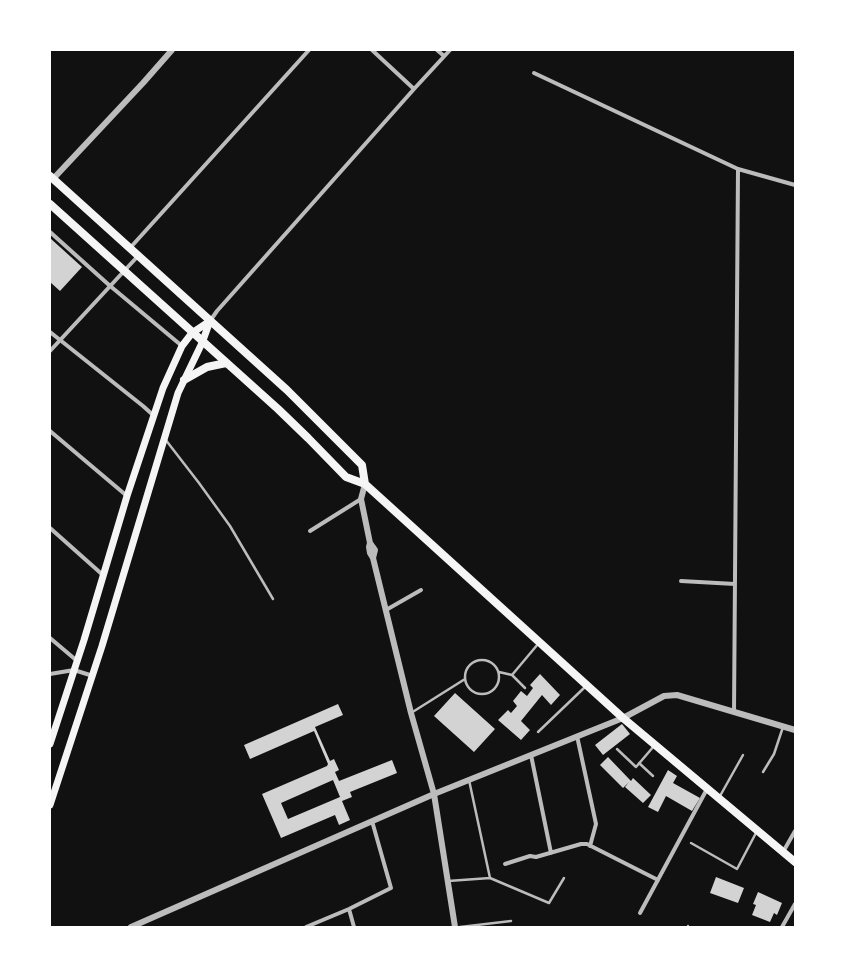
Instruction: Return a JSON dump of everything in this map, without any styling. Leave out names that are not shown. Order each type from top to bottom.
[{"type":"main road","points":[[52,178],[287,390],[362,465],[365,484]]},
{"type":"main road","points":[[50,204],[293,424],[346,477],[365,484],[623,718],[795,862]]},
{"type":"main road","points":[[50,744],[104,576],[127,496],[153,415],[182,346],[192,333],[210,321]]},
{"type":"main road","points":[[50,805],[93,676],[178,393],[202,343],[210,321]]},
{"type":"main road","points":[[184,380],[208,367],[226,363]]},
{"type":"street","points":[[52,178],[143,83],[172,50]]},
{"type":"street","points":[[130,248],[309,50]]},
{"type":"street","points":[[372,50],[414,89]]},
{"type":"street","points":[[437,50],[444,56]]},
{"type":"street","points":[[210,321],[217,311],[450,50]]},
{"type":"street","points":[[534,73],[738,169],[795,185]]},
{"type":"street","points":[[734,712],[738,169]]},
{"type":"street","points":[[50,232],[109,285],[182,346]]},
{"type":"street","points":[[50,351],[109,285],[138,256]]},
{"type":"street","points":[[50,332],[153,415]]},
{"type":"street","points":[[50,431],[127,496]]},
{"type":"street","points":[[365,484],[362,499],[370,543],[375,550],[373,558],[411,713],[434,794],[455,927]]},
{"type":"street","points":[[310,531],[362,499]]},
{"type":"street","points":[[50,528],[104,576]]},
{"type":"street","points":[[682,581],[735,584]]},
{"type":"street","points":[[386,610],[421,590]]},
{"type":"street","points":[[50,638],[76,660]]},
{"type":"street","points":[[50,674],[74,670],[93,676]]},
{"type":"street","points":[[131,927],[141,925],[434,794],[623,718],[664,696],[677,695],[795,730]]},
{"type":"street","points":[[577,736],[596,824],[590,846]]},
{"type":"street","points":[[531,755],[552,853]]},
{"type":"street","points":[[640,913],[707,788]]},
{"type":"street","points":[[306,927],[349,909],[391,888],[372,821]]},
{"type":"street","points":[[783,852],[795,831]]},
{"type":"street","points":[[506,864],[530,856],[536,857],[580,844],[587,844],[658,880]]},
{"type":"street","points":[[782,927],[795,904]]},
{"type":"street","points":[[349,909],[354,927]]},
{"type":"lane","points":[[165,439],[230,526],[273,599]]},
{"type":"lane","points":[[512,675],[539,642]]},
{"type":"lane","points":[[499,672],[498,683],[491,692],[486,694],[480,694],[470,689],[465,679],[468,668],[476,661],[487,660],[492,663],[499,672],[512,675],[525,688]]},
{"type":"lane","points":[[411,713],[465,679]]},
{"type":"lane","points":[[538,732],[587,685]]},
{"type":"lane","points":[[763,772],[774,754],[783,726]]},
{"type":"lane","points":[[617,749],[636,767],[655,744]]},
{"type":"lane","points":[[719,798],[743,755]]},
{"type":"lane","points":[[639,763],[654,776]]},
{"type":"lane","points":[[469,780],[490,878]]},
{"type":"lane","points":[[691,843],[737,869],[757,831]]},
{"type":"lane","points":[[448,882],[490,878],[549,903],[564,878]]},
{"type":"lane","points":[[460,927],[511,921]]},
{"type":"building","points":[[50,238],[82,267],[60,291],[50,282]]},
{"type":"building","points":[[540,674],[560,695],[551,705],[542,695],[521,721],[530,730],[521,740],[498,720],[508,710],[511,713],[517,706],[513,701],[521,691],[527,696],[533,688],[530,685]]},
{"type":"building","points":[[455,693],[495,729],[474,752],[434,716]]},
{"type":"building","points":[[338,704],[343,715],[315,727],[330,761],[334,759],[339,770],[335,772],[339,781],[392,760],[397,773],[350,792],[352,797],[342,801],[350,820],[339,825],[335,815],[281,838],[262,794],[327,766],[328,764],[314,731],[250,759],[244,745]],"holes":[[[333,780],[340,797],[288,819],[281,803]]]},
{"type":"building","points":[[622,724],[630,734],[603,755],[595,745]]},
{"type":"building","points":[[608,757],[631,781],[633,778],[651,795],[643,803],[625,787],[629,782],[623,788],[600,765]]},
{"type":"building","points":[[668,770],[677,776],[673,783],[700,798],[692,811],[666,796],[658,812],[648,807]]},
{"type":"building","points":[[716,877],[744,888],[738,903],[710,893]]},
{"type":"building","points":[[758,892],[782,903],[777,915],[774,913],[770,922],[752,915],[756,905],[753,904]]}]
